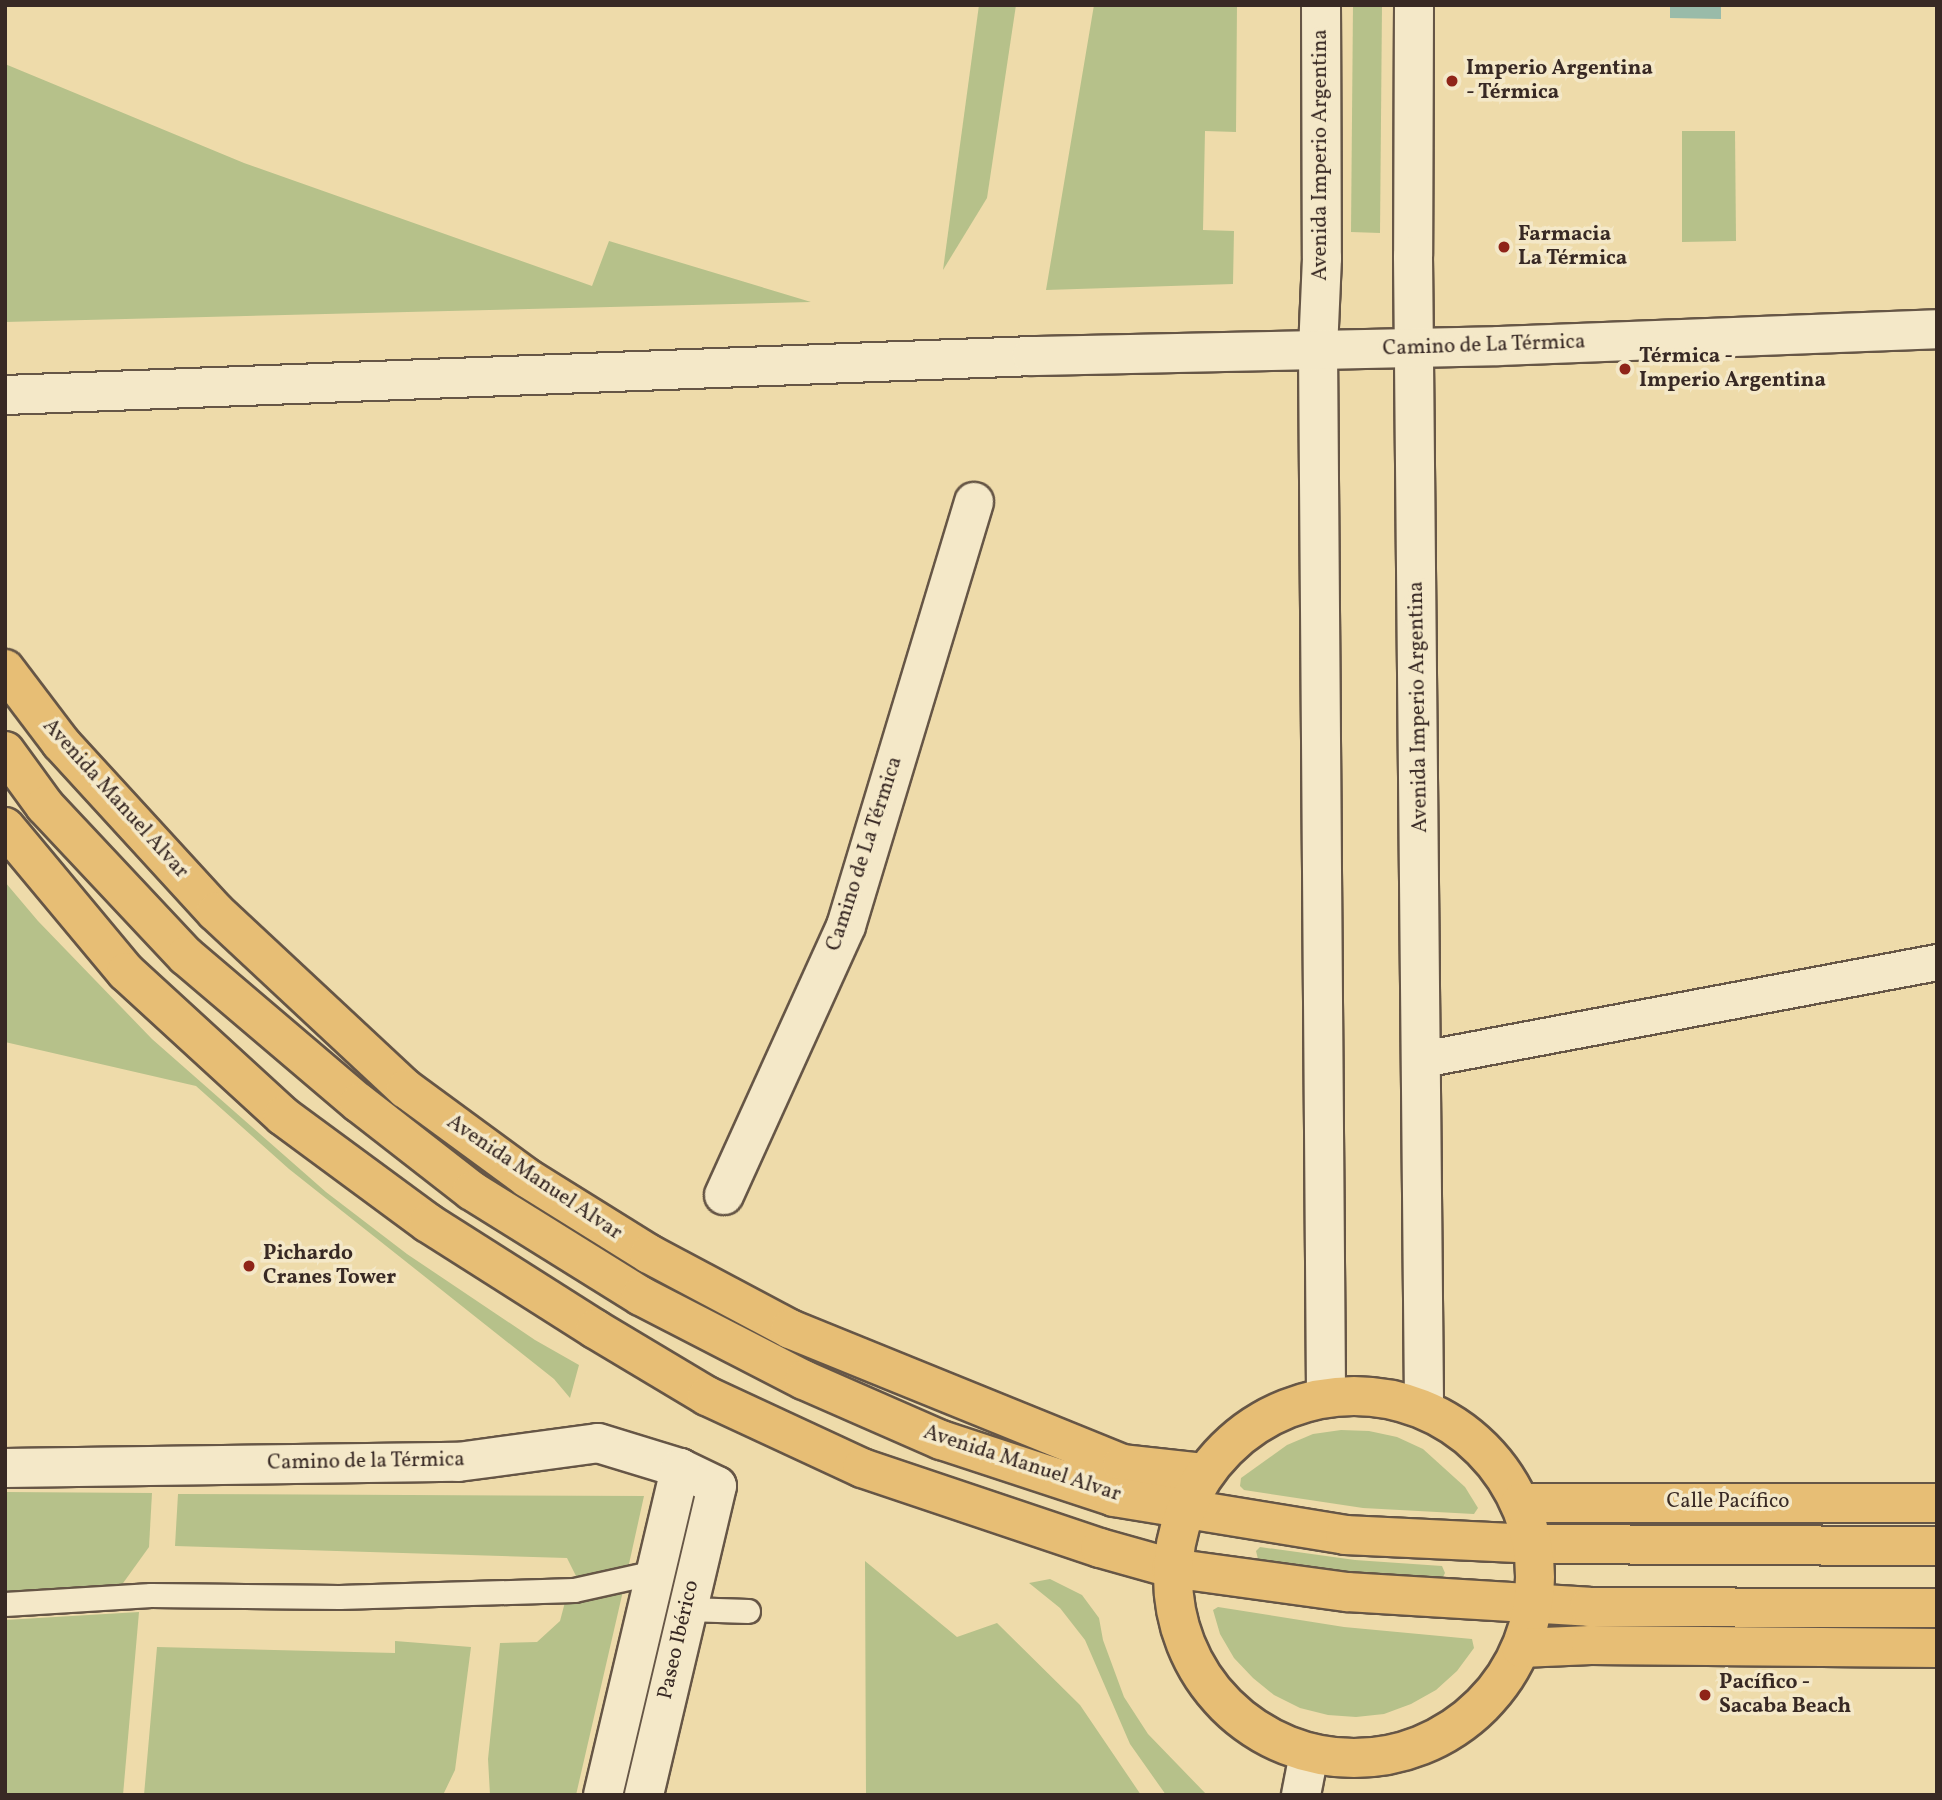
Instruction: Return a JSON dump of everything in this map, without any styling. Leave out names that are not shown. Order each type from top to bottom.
[{"type":"main road","name":"Avenida Manuel Alvar","points":[[5,669],[61,743],[216,912],[407,1089],[527,1178],[649,1254],[790,1329],[1122,1465],[1203,1473]]},
{"type":"main road","name":"Avenida Manuel Alvar","points":[[5,751],[45,806],[186,956],[359,1103],[472,1191],[641,1296],[804,1380],[941,1440],[1114,1497],[1345,1535],[1532,1544]]},
{"type":"main road","points":[[5,827],[125,972],[284,1116],[461,1245],[707,1396],[862,1468],[1079,1541],[1171,1567],[1347,1592],[1534,1605],[1937,1608]]},
{"type":"main road","points":[[364,1050],[472,1191]]},
{"type":"main road","points":[[1326,1396],[1377,1396],[1424,1408],[1469,1436],[1504,1475],[1520,1503],[1532,1544],[1534,1605],[1521,1648],[1497,1691],[1457,1727],[1409,1751],[1362,1759],[1309,1754],[1262,1734],[1220,1701],[1191,1658],[1175,1611],[1171,1567],[1184,1510],[1203,1473],[1231,1441],[1273,1413],[1326,1396]]},
{"type":"main road","name":"Calle Pacífico","points":[[1520,1503],[1937,1503]]},
{"type":"main road","name":"Calle Pacífico","points":[[1532,1544],[1937,1546]]},
{"type":"main road","points":[[1521,1648],[1591,1645],[1937,1648]]},
{"type":"street","name":"Avenida Imperio Argentina","points":[[1321,5],[1322,258],[1318,349],[1326,1396]]},
{"type":"street","name":"Avenida Imperio Argentina","points":[[1414,5],[1413,256],[1416,348],[1424,1408]]},
{"type":"street","name":"Camino de La Térmica","points":[[5,396],[1032,356],[1416,348],[1937,329]]},
{"type":"street","name":"Camino de La Térmica","points":[[724,1195],[846,926],[974,502]]},
{"type":"street","points":[[1422,1059],[1937,962]]},
{"type":"street","name":"Camino de la Térmica","points":[[5,1468],[458,1462],[598,1443],[680,1468],[717,1486]]},
{"type":"street","points":[[603,1795],[680,1468]]},
{"type":"street","name":"Paseo Ibérico","points":[[644,1795],[717,1486]]},
{"type":"street","points":[[1301,1795],[1309,1754]]},
{"type":"lane","points":[[5,1604],[151,1595],[339,1597],[574,1590],[655,1572]]},
{"type":"lane","points":[[687,1609],[748,1611]]},
{"type":"green space","points":[[979,5],[1016,5],[987,198],[943,270]]},
{"type":"green space","points":[[1094,5],[1237,5],[1236,132],[1205,131],[1203,230],[1234,231],[1233,284],[1046,290]]},
{"type":"green space","points":[[1353,5],[1382,5],[1380,233],[1351,232]]},
{"type":"green space","points":[[5,64],[244,163],[592,286],[609,241],[811,302],[5,322]]},
{"type":"green space","points":[[1682,131],[1735,131],[1736,241],[1682,242]]},
{"type":"green space","points":[[5,882],[38,921],[152,1039],[326,1192],[407,1254],[535,1340],[579,1365],[570,1398],[554,1379],[289,1169],[196,1086],[5,1042]]},
{"type":"green space","points":[[1341,1430],[1369,1431],[1397,1437],[1423,1449],[1465,1487],[1478,1508],[1474,1514],[1363,1508],[1244,1490],[1240,1486],[1241,1478],[1287,1445],[1313,1434]]},
{"type":"green space","points":[[5,1492],[152,1493],[149,1547],[121,1586],[5,1593]]},
{"type":"green space","points":[[178,1494],[644,1496],[629,1564],[578,1580],[567,1558],[175,1546]]},
{"type":"green space","points":[[1260,1547],[1355,1560],[1442,1566],[1445,1573],[1442,1579],[1357,1574],[1258,1559],[1256,1551]]},
{"type":"green space","points":[[865,1561],[957,1637],[997,1623],[1080,1705],[1141,1795],[866,1795]]},
{"type":"green space","points":[[1050,1579],[1082,1595],[1099,1618],[1103,1640],[1124,1697],[1148,1734],[1207,1795],[1166,1795],[1130,1744],[1085,1640],[1060,1608],[1029,1583]]},
{"type":"green space","points":[[623,1591],[576,1795],[490,1795],[488,1759],[500,1643],[537,1642],[560,1621],[565,1602]]},
{"type":"green space","points":[[1218,1607],[1344,1627],[1472,1639],[1474,1648],[1457,1671],[1436,1690],[1411,1704],[1384,1714],[1356,1717],[1328,1715],[1300,1708],[1274,1695],[1253,1678],[1234,1658],[1220,1634],[1213,1610]]},
{"type":"green space","points":[[139,1612],[123,1795],[5,1795],[5,1620]]},
{"type":"green space","points":[[395,1641],[471,1647],[455,1770],[443,1795],[144,1795],[157,1647],[395,1653]]},
{"type":"shaded area","points":[[1670,5],[1721,5],[1721,19],[1670,18]]},
{"type":"place","name":"Imperio Argentina - Térmica","points":[[1452,81]]},
{"type":"place","name":"Farmacia La Térmica","points":[[1504,247]]},
{"type":"place","name":"Térmica - Imperio Argentina","points":[[1625,369]]},
{"type":"place","name":"Pichardo Cranes Tower","points":[[249,1266]]},
{"type":"place","name":"Pacífico - Sacaba Beach","points":[[1705,1695]]}]
